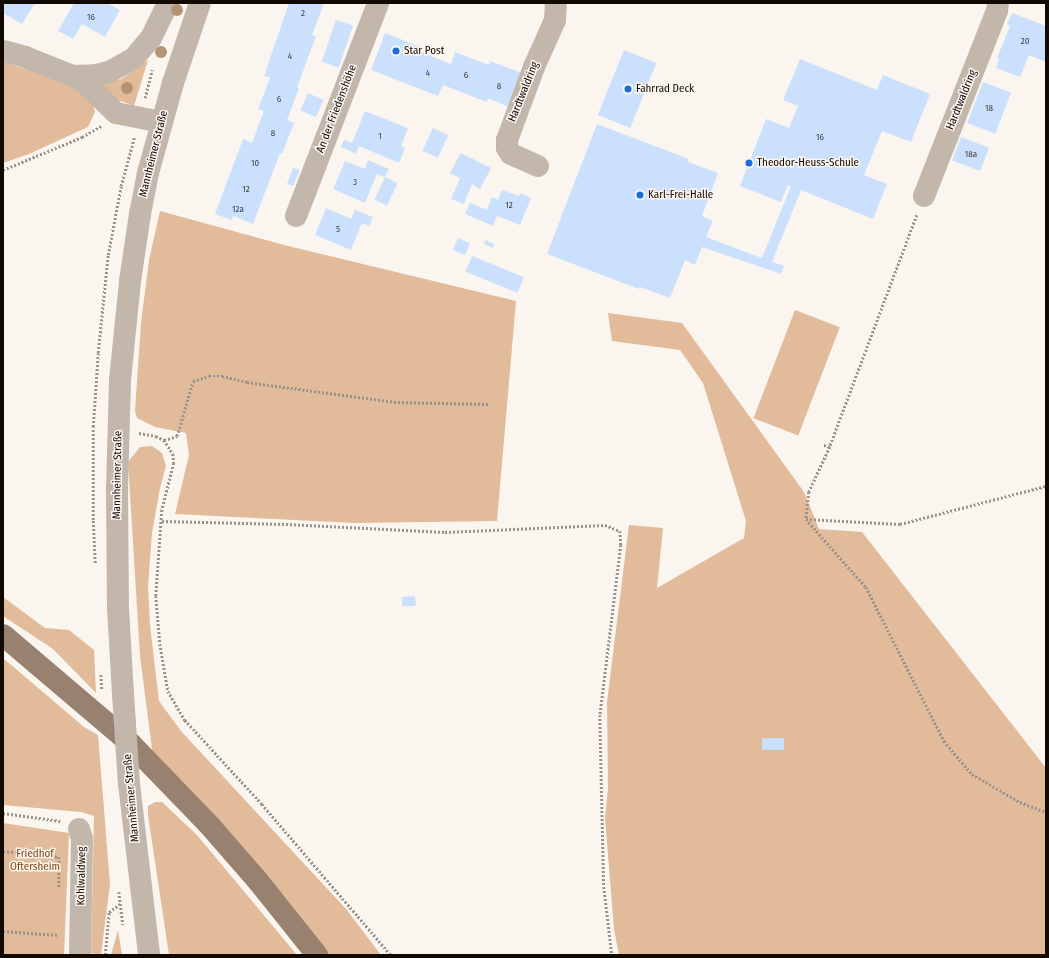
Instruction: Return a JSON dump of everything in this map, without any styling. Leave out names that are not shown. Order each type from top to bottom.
[{"type":"main road","points":[[3,635],[130,743],[211,827],[258,881],[317,955]]},
{"type":"street","points":[[73,76],[96,75],[119,68],[134,58],[151,38],[168,3]]},
{"type":"street","name":"Mannheimer Straße","points":[[149,955],[129,784],[123,694],[117,550],[120,380],[130,281],[142,199],[161,122],[200,3]]},
{"type":"street","name":"An der Friedenshöhe","points":[[296,216],[378,3]]},
{"type":"street","name":"Hardtwaldring","points":[[538,166],[511,154],[507,148],[507,140],[534,66],[555,20],[556,3]]},
{"type":"street","name":"Hardtwaldring","points":[[924,196],[998,11],[998,3]]},
{"type":"street","points":[[3,51],[25,57],[73,76],[87,85],[116,113],[161,122]]},
{"type":"street","name":"Kohlwaldweg","points":[[79,829],[82,839],[80,955]]},
{"type":"path","points":[[140,118],[154,64],[151,38]]},
{"type":"path","points":[[3,170],[82,137],[100,127],[116,113]]},
{"type":"path","points":[[924,196],[830,447],[809,492],[806,519],[866,587],[944,741],[972,774],[1020,802],[1046,812]]},
{"type":"path","points":[[164,440],[177,436],[193,381],[209,376],[222,376],[271,386],[394,402],[489,404]]},
{"type":"path","points":[[118,428],[156,436],[164,440],[173,454],[174,463],[162,510],[156,596],[160,644],[168,691],[185,720],[267,810],[391,955]]},
{"type":"path","points":[[824,445],[830,447]]},
{"type":"path","points":[[806,519],[900,524],[1046,486]]},
{"type":"path","points":[[162,520],[286,524],[445,532],[605,525],[620,531],[621,545],[600,715],[603,879],[612,955]]},
{"type":"path","points":[[3,813],[67,822],[79,829]]},
{"type":"path","points":[[3,851],[59,857],[59,896]]},
{"type":"path","points":[[105,955],[109,912],[120,904]]},
{"type":"path","points":[[58,927],[58,941]]},
{"type":"path","points":[[3,932],[58,935]]},
{"type":"green space","points":[[148,60],[134,106],[118,100],[99,84],[121,79]]},
{"type":"green space","points":[[3,62],[57,79],[92,101],[95,112],[88,127],[29,154],[3,163]]},
{"type":"green space","points":[[160,211],[284,245],[516,301],[497,521],[354,523],[175,514],[189,455],[186,433],[155,427],[137,418],[135,411],[141,323],[149,260]]},
{"type":"green space","points":[[795,310],[840,327],[798,435],[753,418]]},
{"type":"green space","points":[[608,313],[682,323],[804,492],[819,529],[862,532],[1046,768],[1046,955],[619,955],[614,929],[605,818],[608,788],[607,702],[629,525],[663,528],[657,588],[744,538],[746,521],[703,383],[680,350],[612,341]]},
{"type":"green space","points":[[152,446],[162,453],[166,466],[160,488],[152,533],[148,586],[150,625],[159,701],[181,731],[346,909],[381,955],[329,955],[298,916],[153,757],[140,656],[128,462],[140,447]]},
{"type":"green space","points":[[3,597],[45,628],[69,630],[94,650],[96,693],[53,649],[3,616]]},
{"type":"green space","points":[[3,658],[84,727],[98,735],[110,884],[101,955],[91,953],[94,816],[81,812],[3,805]]},
{"type":"green space","points":[[155,802],[162,802],[197,835],[297,955],[169,955],[148,815],[148,806]]},
{"type":"green space","name":"Friedhof Oftersheim","points":[[3,823],[69,833],[64,955],[3,955]]},
{"type":"green space","points":[[118,930],[122,955],[111,955]]},
{"type":"building","points":[[5,3],[35,3],[22,24],[3,13]]},
{"type":"building","points":[[74,3],[107,3],[120,10],[105,37],[82,24],[73,39],[58,31]]},
{"type":"building","points":[[289,3],[324,3],[312,35],[316,36],[287,120],[294,123],[282,154],[280,153],[253,224],[233,216],[232,220],[215,214],[243,139],[252,143],[264,111],[258,109],[270,78],[264,76]]},
{"type":"building","points":[[1012,13],[1046,26],[1046,62],[1029,55],[1020,77],[996,68],[999,59],[997,58],[1010,26],[1007,24]]},
{"type":"building","points":[[336,20],[353,26],[339,67],[322,62]]},
{"type":"building","points":[[385,33],[420,47],[419,51],[451,64],[455,52],[489,65],[490,61],[522,73],[509,107],[488,98],[487,102],[443,85],[438,96],[371,70]]},
{"type":"building","name":"Fahrrad Deck","points":[[624,50],[656,63],[630,128],[598,115]]},
{"type":"building","points":[[800,59],[877,90],[883,75],[930,94],[911,142],[882,131],[864,175],[887,184],[873,219],[801,190],[772,262],[784,266],[781,274],[702,247],[695,265],[685,260],[670,298],[640,287],[639,289],[547,254],[597,124],[689,159],[688,162],[718,173],[702,216],[713,221],[706,237],[762,258],[791,186],[788,185],[781,202],[740,186],[766,119],[789,128],[798,106],[783,100]]},
{"type":"building","points":[[983,82],[1011,93],[995,134],[967,123]]},
{"type":"building","points":[[308,93],[324,100],[316,117],[300,110]]},
{"type":"building","points":[[365,111],[408,128],[401,146],[405,148],[399,163],[359,146],[356,154],[341,147],[344,140],[352,143]]},
{"type":"building","points":[[433,128],[448,135],[438,158],[422,151]]},
{"type":"building","points":[[961,137],[989,148],[980,171],[952,160]]},
{"type":"building","points":[[461,153],[491,168],[480,189],[472,184],[464,204],[451,199],[460,178],[450,173]]},
{"type":"building","points":[[368,160],[389,169],[385,177],[377,174],[365,203],[333,189],[345,161],[365,169]]},
{"type":"building","points":[[293,168],[300,170],[293,186],[287,184]]},
{"type":"building","points":[[385,177],[398,183],[387,206],[374,200]]},
{"type":"building","points":[[502,190],[519,196],[520,193],[531,198],[520,225],[497,216],[493,226],[465,214],[470,203],[487,210],[492,197],[498,200]]},
{"type":"building","points":[[326,208],[351,219],[355,210],[373,217],[369,226],[362,223],[351,250],[315,235]]},
{"type":"building","points":[[458,238],[470,243],[465,255],[453,250]]},
{"type":"building","points":[[486,240],[494,244],[493,248],[484,244]]},
{"type":"building","points":[[472,256],[524,277],[518,293],[466,272]]},
{"type":"building","points":[[415,596],[416,606],[402,606],[402,597]]},
{"type":"building","points":[[762,738],[784,738],[784,750],[762,750]]},
{"type":"place","name":"Star Post","points":[[396,51]]},
{"type":"place","name":"Fahrrad Deck","points":[[628,89]]},
{"type":"place","name":"Theodor-Heuss-Schule","points":[[749,163]]},
{"type":"place","name":"Karl-Frei-Halle","points":[[640,195]]}]
